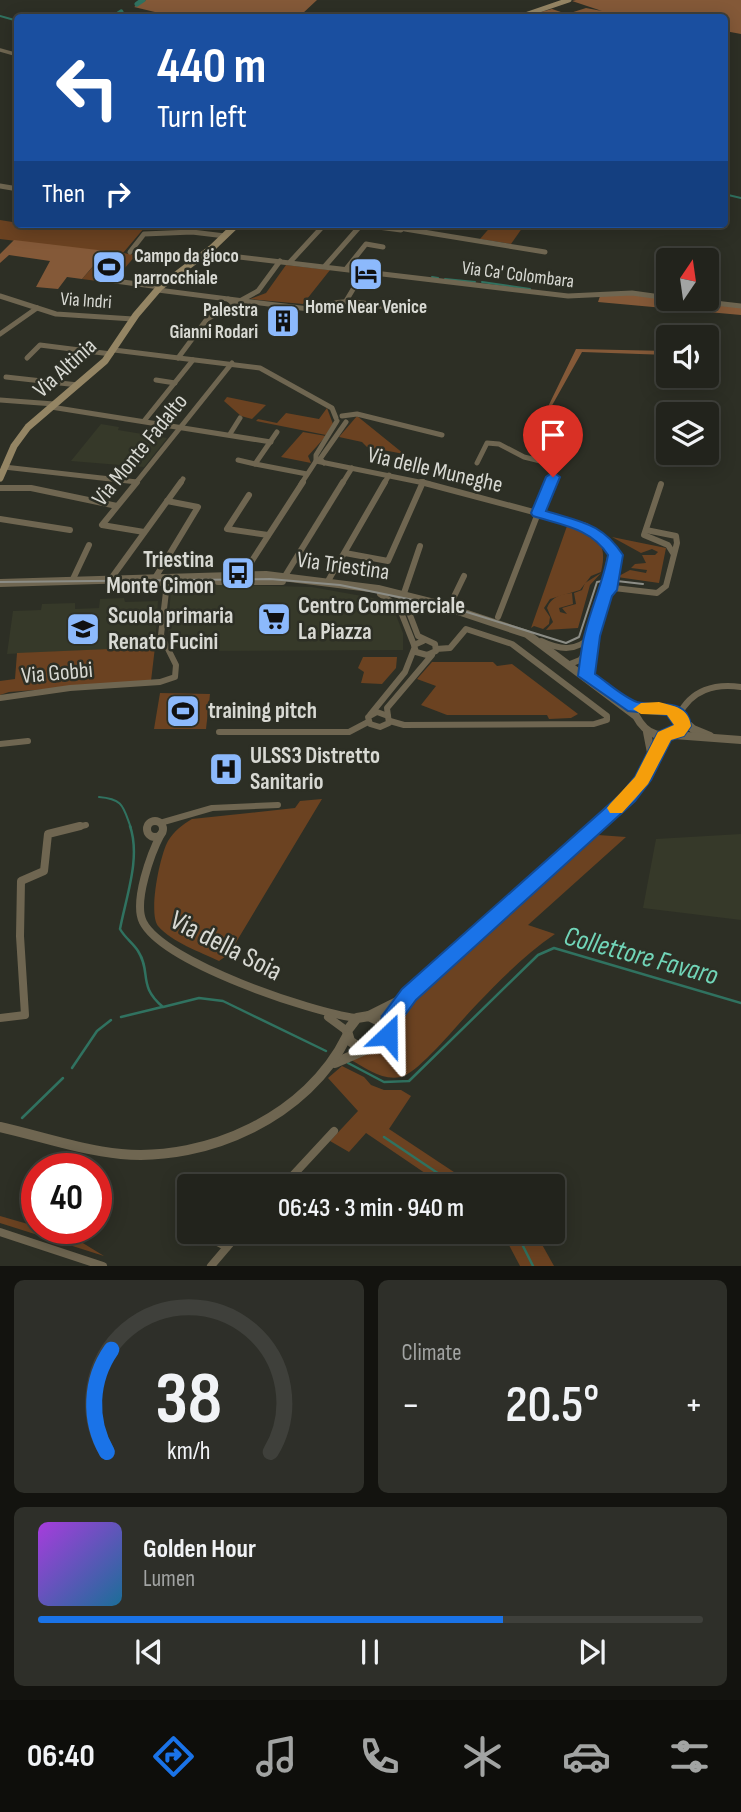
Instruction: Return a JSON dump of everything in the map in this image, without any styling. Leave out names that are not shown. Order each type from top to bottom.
[{"type":"main road","points":[[528,14],[569,0]]},
{"type":"main road","name":"Via Altinia","points":[[0,478],[24,431],[113,352],[133,319],[159,289],[233,228]]},
{"type":"street","points":[[290,262],[321,228]]},
{"type":"street","points":[[325,267],[362,228]]},
{"type":"street","points":[[395,228],[545,252]]},
{"type":"street","points":[[130,252],[144,234],[192,232],[225,236]]},
{"type":"street","points":[[346,269],[366,244],[383,247]]},
{"type":"street","name":"Via Ca' Colombara","points":[[205,253],[568,296],[632,293],[656,296]]},
{"type":"street","points":[[178,358],[207,318],[258,291],[280,261]]},
{"type":"street","points":[[346,301],[364,271]]},
{"type":"street","points":[[115,281],[309,309]]},
{"type":"street","name":"Via Indri","points":[[0,296],[56,314],[133,319]]},
{"type":"street","points":[[0,305],[8,299]]},
{"type":"street","points":[[228,299],[234,304]]},
{"type":"street","points":[[317,312],[326,304],[346,301],[390,308]]},
{"type":"street","points":[[719,303],[741,306]]},
{"type":"street","name":"Via Indri","points":[[0,334],[37,308]]},
{"type":"street","points":[[27,358],[40,345],[232,363],[271,373],[332,408],[357,414]]},
{"type":"street","points":[[144,421],[193,360]]},
{"type":"street","name":"Via Monte Fadalto","points":[[144,532],[102,525],[232,363]]},
{"type":"street","points":[[6,377],[78,385]]},
{"type":"street","points":[[156,380],[175,383]]},
{"type":"street","points":[[0,400],[53,405],[271,442]]},
{"type":"street","points":[[332,408],[342,419]]},
{"type":"street","name":"Via delle Muneghe","points":[[442,435],[357,414],[342,419],[316,455],[320,462],[423,482],[590,528],[612,548],[603,590],[607,591]]},
{"type":"street","points":[[230,434],[240,418]]},
{"type":"street","points":[[255,464],[277,432]]},
{"type":"street","points":[[477,463],[487,443],[491,442],[508,446],[521,456],[557,465],[498,617]]},
{"type":"street","points":[[238,460],[307,474]]},
{"type":"street","points":[[244,573],[307,474],[320,462]]},
{"type":"street","points":[[4,467],[136,482]]},
{"type":"street","points":[[285,576],[352,468]]},
{"type":"street","points":[[328,581],[388,475]]},
{"type":"street","points":[[110,580],[183,479]]},
{"type":"street","points":[[345,552],[388,561],[423,482]]},
{"type":"street","points":[[661,484],[645,537],[676,541]]},
{"type":"street","points":[[0,488],[32,488],[117,506]]},
{"type":"street","points":[[248,495],[227,529],[268,535]]},
{"type":"street","points":[[155,578],[198,507],[167,501]]},
{"type":"street","points":[[0,519],[70,530]]},
{"type":"street","points":[[646,530],[676,536],[665,587],[661,592],[607,591],[592,636],[589,678],[629,705],[647,709],[666,708],[690,700],[710,686],[741,687]]},
{"type":"street","points":[[662,541],[673,553]]},
{"type":"street","points":[[72,581],[89,545]]},
{"type":"street","points":[[369,718],[405,672],[414,647],[404,600],[420,547]]},
{"type":"street","name":"Via Triestina","points":[[139,578],[167,583],[200,576]]},
{"type":"street","name":"Via Triestina","points":[[0,583],[285,576],[328,581],[448,608]]},
{"type":"street","points":[[448,608],[464,576]]},
{"type":"street","name":"Via Triestina","points":[[110,580],[167,583],[288,581],[380,594],[478,616],[533,637],[589,678],[595,686],[638,720],[647,732]]},
{"type":"street","name":"Via Gobbi","points":[[0,698],[70,688],[160,682],[174,677],[177,669],[175,660],[163,642],[161,633],[167,583]]},
{"type":"street","points":[[404,600],[418,636],[432,642],[435,651]]},
{"type":"street","points":[[219,732],[349,732],[369,718],[382,713],[404,725],[594,724],[607,720],[607,716],[512,644],[466,629],[450,648],[423,655],[414,647]]},
{"type":"street","points":[[570,664],[592,636]]},
{"type":"street","points":[[533,637],[561,649],[583,647]]},
{"type":"street","points":[[414,647],[423,640]]},
{"type":"street","points":[[570,664],[580,660],[591,645]]},
{"type":"street","points":[[389,718],[387,708],[435,651]]},
{"type":"street","points":[[0,1127],[119,1154],[156,1155],[194,1150],[229,1139],[262,1122],[298,1095],[332,1064],[381,1045],[388,1035],[394,1013],[409,995],[628,797],[642,780],[652,758],[669,735],[681,730],[681,719],[690,700]]},
{"type":"street","points":[[666,708],[710,736]]},
{"type":"street","points":[[638,720],[647,709]]},
{"type":"street","points":[[369,718],[380,727],[389,718]]},
{"type":"street","points":[[652,758],[647,732],[741,740]]},
{"type":"street","points":[[0,754],[0,743],[28,741]]},
{"type":"street","name":"Via della Soia","points":[[278,805],[196,811],[162,829],[153,847],[140,906],[141,918],[150,933],[160,942],[234,979],[327,1016],[357,1018]]},
{"type":"street","points":[[0,1018],[25,1015],[20,936],[21,881],[44,871],[48,834],[86,825]]},
{"type":"street","name":"Via della Soia","points":[[148,834],[147,827],[162,829]]},
{"type":"street","points":[[153,847],[148,834],[162,829]]},
{"type":"street","points":[[332,1064],[357,1018],[369,1016],[409,995]]},
{"type":"street","name":"Via della Soia","points":[[327,1016],[347,1033]]},
{"type":"street","points":[[369,1016],[381,1020],[388,1030]]},
{"type":"street","points":[[347,1033],[354,1045],[367,1049]]},
{"type":"street","points":[[294,1174],[334,1131]]},
{"type":"street","points":[[1,1233],[103,1266]]},
{"type":"street","points":[[221,1244],[227,1247]]},
{"type":"street","points":[[211,1266],[230,1244]]},
{"type":"shaded area","points":[[146,0],[317,0],[302,14],[163,14],[134,7]]},
{"type":"shaded area","points":[[741,0],[741,34],[728,32],[728,14],[567,14],[586,8],[602,11],[572,1]]},
{"type":"shaded area","points":[[552,9],[567,14],[533,14]]},
{"type":"shaded area","points":[[0,220],[14,222],[14,228],[144,228],[123,253],[136,255],[112,283],[82,279],[106,252],[0,239]]},
{"type":"shaded area","points":[[490,228],[522,228],[511,244],[480,239]]},
{"type":"shaded area","points":[[14,240],[106,251],[82,279],[67,277],[58,289],[36,287],[50,261],[9,255],[0,263],[0,254]]},
{"type":"shaded area","points":[[286,265],[330,270],[303,304],[250,299],[266,293]]},
{"type":"shaded area","points":[[627,294],[656,297],[656,307],[598,302],[600,296]]},
{"type":"shaded area","points":[[719,304],[741,306],[741,315],[708,312],[719,312]]},
{"type":"shaded area","points":[[576,349],[656,351],[656,355],[582,352],[527,450]]},
{"type":"shaded area","points":[[227,397],[266,405],[252,419],[241,416],[224,401]]},
{"type":"shaded area","points":[[327,408],[333,424],[326,435],[256,421],[258,419],[277,423],[286,413],[319,419]]},
{"type":"shaded area","points":[[357,416],[404,454],[367,447],[362,442],[339,437]]},
{"type":"shaded area","points":[[101,424],[119,427],[118,430],[167,438],[144,467],[71,461]]},
{"type":"shaded area","points":[[303,432],[326,436],[308,456],[311,463],[281,457]]},
{"type":"shaded area","points":[[567,526],[585,531],[598,540],[603,553],[601,572],[591,576],[580,590],[550,599],[544,608],[550,617],[549,624],[543,629],[534,626],[531,628]]},
{"type":"shaded area","points":[[612,537],[666,548],[659,583],[617,577],[630,570],[646,573],[647,570],[631,568],[635,564],[646,563],[642,555],[655,555],[658,552],[652,549],[641,553]]},
{"type":"shaded area","points":[[601,573],[590,585],[578,628],[546,630],[553,622],[547,608],[551,601],[560,595],[572,593],[573,604],[559,608],[560,612],[567,614],[562,608],[576,604],[574,593],[582,590],[585,583]]},
{"type":"shaded area","points":[[228,583],[312,587],[384,600],[394,610],[403,633],[403,650],[181,651],[170,640],[168,633],[171,587]]},
{"type":"shaded area","name":"Scuola primaria Renato Fucini","points":[[124,598],[125,602],[158,601],[155,647],[7,654],[13,611],[41,610],[42,604],[75,603],[75,609],[99,608],[100,599]]},
{"type":"shaded area","points":[[155,647],[151,681],[9,692],[0,695],[0,681],[15,679],[17,653]]},
{"type":"shaded area","points":[[363,657],[397,657],[396,668],[382,684],[361,683],[364,672],[358,668]]},
{"type":"shaded area","points":[[432,662],[493,662],[497,666],[512,664],[578,714],[571,718],[549,719],[547,715],[447,715],[421,705],[436,686],[417,679]]},
{"type":"shaded area","name":"training pitch","points":[[160,693],[210,694],[206,729],[154,729]]},
{"type":"shaded area","points":[[322,799],[229,954],[219,961],[178,942],[158,926],[154,909],[159,871],[168,841],[182,826],[192,819],[295,808],[300,801]]},
{"type":"shaded area","points":[[741,834],[741,920],[643,908],[656,839]]},
{"type":"shaded area","points":[[598,835],[626,837],[528,925],[555,934],[506,975],[418,1066],[401,1077],[394,1078],[375,1073],[351,1060],[381,1051],[397,1042],[393,1030],[397,1015]]},
{"type":"shaded area","points":[[342,1066],[364,1077],[371,1085],[384,1090],[401,1090],[411,1096],[389,1129],[457,1174],[426,1174],[366,1133],[349,1152],[330,1141],[358,1111],[328,1078]]},
{"type":"shaded area","points":[[0,1216],[21,1222],[21,1230],[0,1223]]},
{"type":"shaded area","points":[[66,1244],[84,1244],[104,1256]]},
{"type":"shaded area","points":[[508,1244],[542,1244],[554,1266],[520,1266]]},
{"type":"waterway","points":[[137,4],[143,0]]},
{"type":"waterway","points":[[0,16],[14,20]]},
{"type":"waterway","points":[[728,195],[741,198]]},
{"type":"waterway","points":[[432,277],[438,278]]},
{"type":"waterway","points":[[445,279],[475,282]]},
{"type":"waterway","points":[[482,282],[530,289]]},
{"type":"waterway","points":[[99,797],[118,802],[131,828]]},
{"type":"waterway","points":[[130,826],[133,864],[120,929],[142,959],[147,985],[155,999],[163,1007],[199,998],[223,1001],[326,1051]]},
{"type":"waterway","name":"Collettore Favaro","points":[[348,1063],[384,1082],[409,1081],[538,955],[554,948],[741,1003]]},
{"type":"waterway","points":[[121,1017],[162,1007]]},
{"type":"waterway","points":[[72,1068],[97,1031],[111,1020]]},
{"type":"waterway","points":[[22,1118],[63,1078]]},
{"type":"waterway","points":[[384,1137],[439,1174]]},
{"type":"waterway","points":[[522,1244],[533,1266]]},
{"type":"tram line","points":[[0,582],[270,579],[340,585],[457,609],[566,643],[579,637],[597,582],[608,580],[643,584]]},
{"type":"slow traffic","points":[[616,808],[636,789],[664,736],[673,735],[683,726],[679,715],[666,708],[641,709]]},
{"type":"place","name":"Campo da gioco parrocchiale","points":[[109,267]]},
{"type":"place","name":"Home Near Venice","points":[[366,274]]},
{"type":"place","name":"Palestra Gianni Rodari","points":[[283,321]]},
{"type":"place","name":"Triestina Monte Cimon","points":[[238,573]]},
{"type":"place","name":"Centro Commerciale La Piazza","points":[[274,619]]},
{"type":"place","name":"Scuola primaria Renato Fucini","points":[[83,629]]},
{"type":"place","name":"training pitch","points":[[183,711]]},
{"type":"place","name":"ULSS3 Distretto Sanitario","points":[[226,769]]},
{"type":"route","points":[[388,1035],[393,1016],[409,995],[628,797],[642,780],[664,736],[673,735],[683,726],[682,719],[673,711],[659,707],[634,707],[587,676],[592,636],[604,594],[609,590],[616,555],[606,540],[593,530],[538,513],[553,477]]}]
